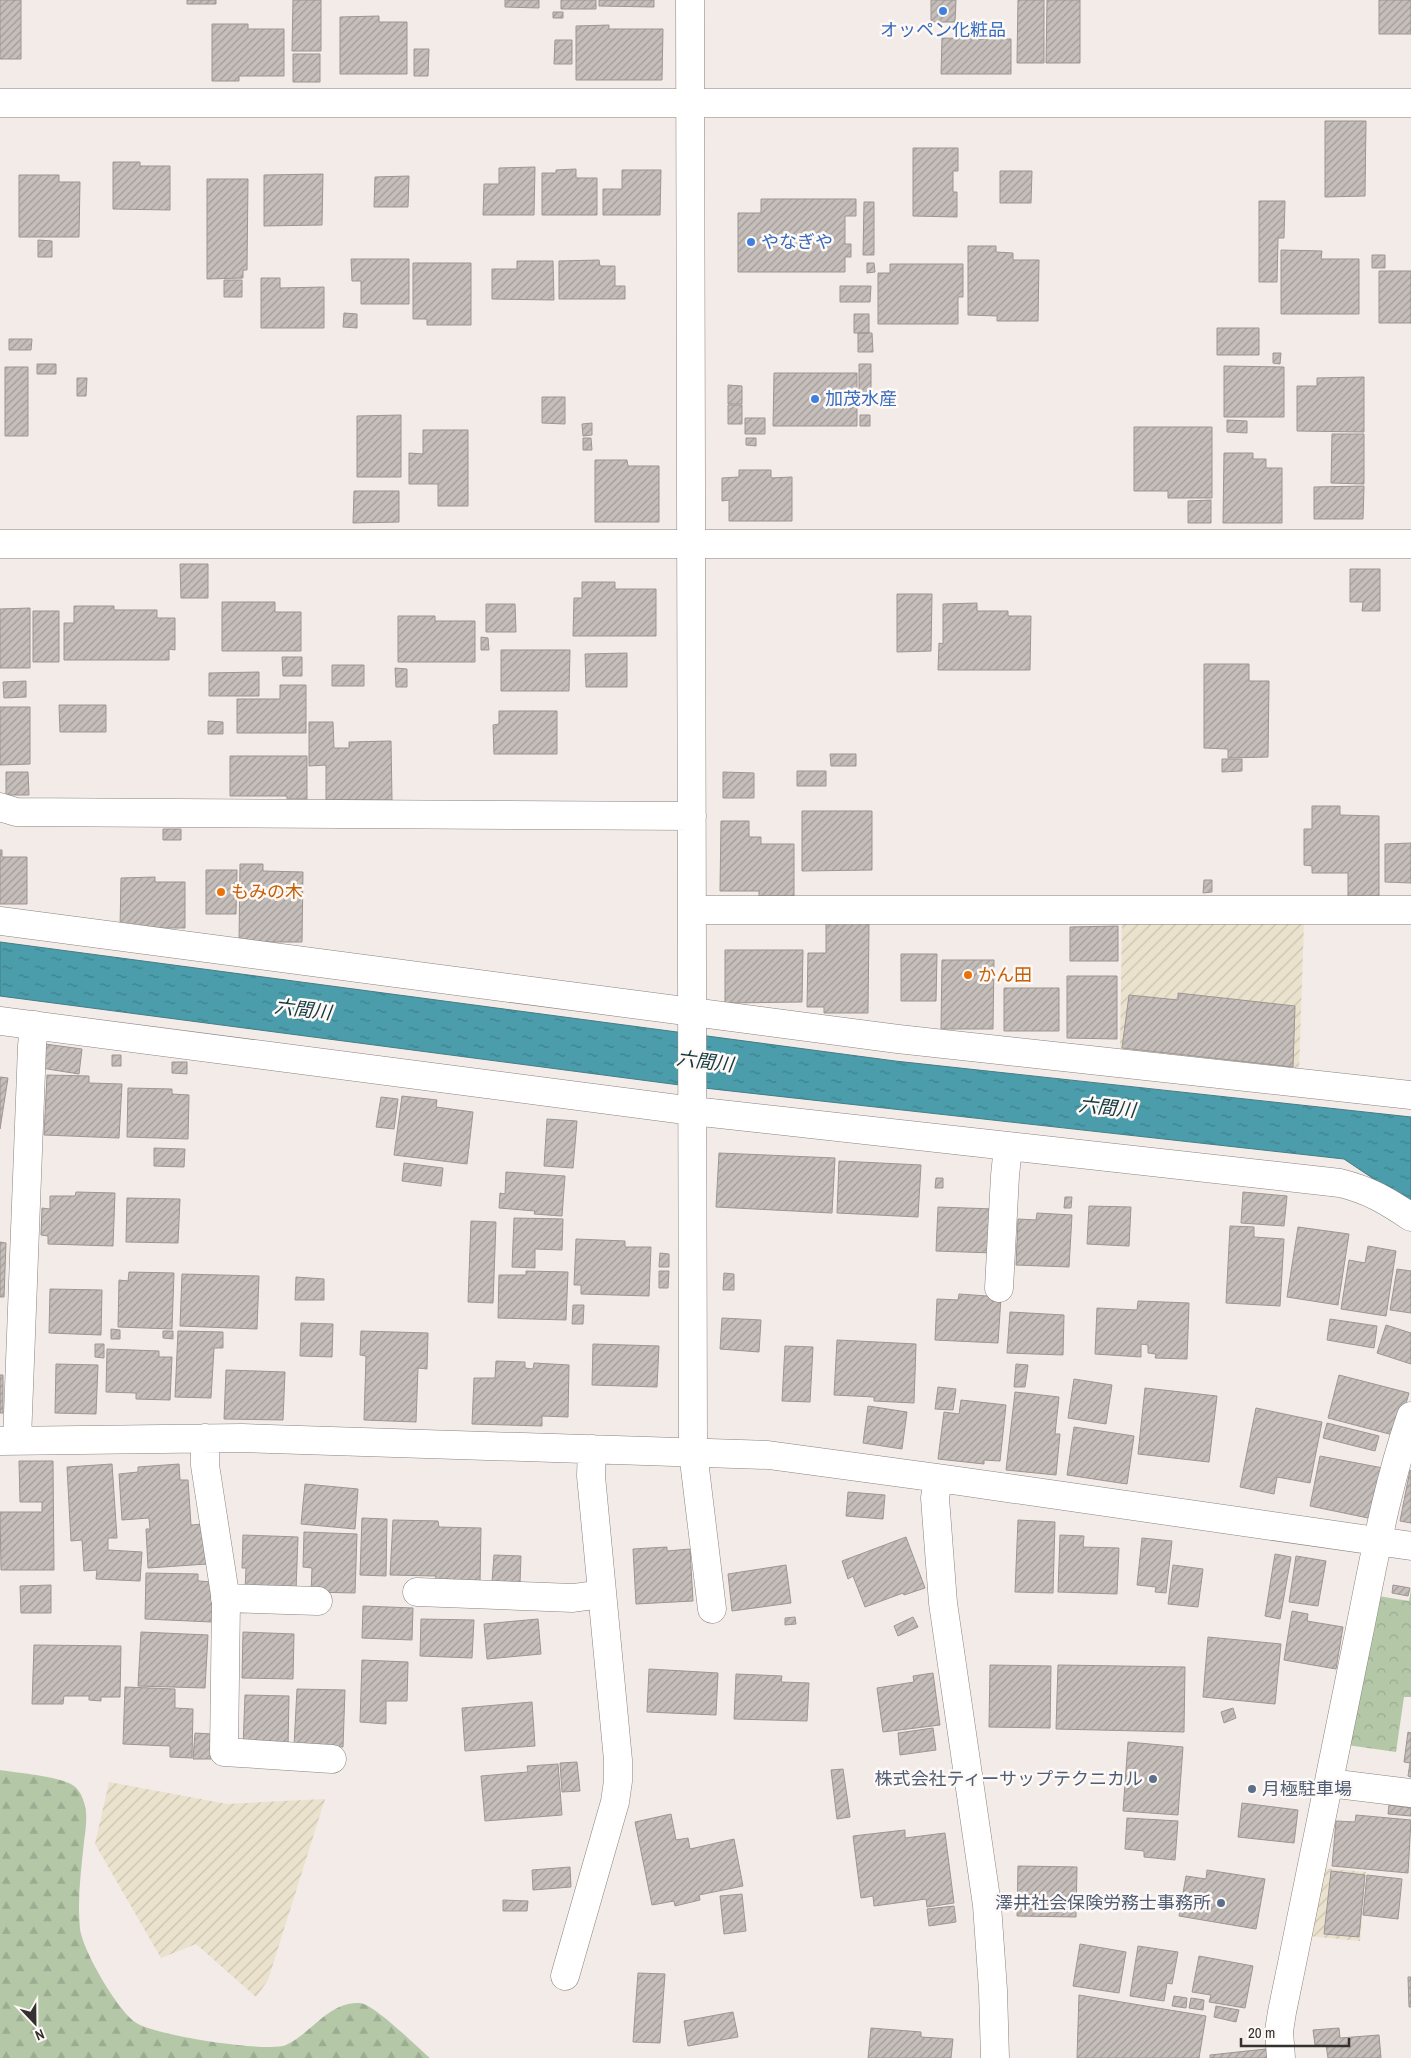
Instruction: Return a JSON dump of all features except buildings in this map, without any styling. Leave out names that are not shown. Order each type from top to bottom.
[{"type":"street","points":[[690,0],[692,1452],[712,1609]]},
{"type":"street","points":[[0,103],[1411,103]]},
{"type":"street","points":[[0,544],[1411,544]]},
{"type":"street","points":[[0,807],[16,812],[692,816]]},
{"type":"street","points":[[692,910],[1411,910]]},
{"type":"street","points":[[0,921],[692,1018],[1411,1095]]},
{"type":"street","points":[[0,1020],[692,1104],[1008,1146],[1340,1183],[1360,1188],[1379,1196],[1411,1217]]},
{"type":"street","points":[[34,1025],[8,1440],[205,1438],[768,1455],[1411,1546]]},
{"type":"street","points":[[999,1288],[1008,1146]]},
{"type":"street","points":[[1280,2058],[1279,2031],[1282,2012],[1378,1541],[1398,1455],[1411,1416]]},
{"type":"street","points":[[205,1438],[205,1465],[225,1598],[224,1752],[332,1759]]},
{"type":"street","points":[[565,1976],[615,1802],[618,1781],[618,1760],[591,1476],[592,1449]]},
{"type":"street","points":[[938,1478],[935,1498],[943,1603],[987,1905],[994,1990],[994,2058]]},
{"type":"street","points":[[417,1592],[573,1598],[602,1594]]},
{"type":"street","points":[[225,1598],[318,1601]]},
{"type":"street","points":[[1329,1782],[1411,1793]]},
{"type":"shaded area","points":[[1304,923],[1299,1069],[1120,1050],[1122,924]]},
{"type":"shaded area","points":[[109,1782],[227,1804],[325,1799],[268,1980],[256,1997],[196,1944],[161,1958],[95,1844]]},
{"type":"shaded area","points":[[1322,1868],[1366,1872],[1360,1941],[1308,1936]]},
{"type":"green space","points":[[1411,1589],[1411,1697],[1404,1697],[1396,1752],[1347,1745],[1378,1596],[1409,1601]]},
{"type":"green space","points":[[0,1770],[59,1780],[74,1786],[81,1794],[86,1812],[79,1907],[82,1939],[110,1993],[135,2022],[145,2027],[185,2037],[234,2045],[275,2047],[286,2045],[295,2040],[339,2007],[360,2003],[375,2010],[430,2058],[0,2058]]},
{"type":"water","name":"六間川","points":[[0,942],[895,1061],[1411,1117],[1411,1204],[1344,1159],[695,1087],[0,996]]},
{"type":"place","name":"オッペン化粧品","points":[[943,11]]},
{"type":"place","name":"やなぎや","points":[[751,242]]},
{"type":"place","name":"加茂水産","points":[[815,399]]},
{"type":"place","name":"もみの木","points":[[221,892]]},
{"type":"place","name":"かん田","points":[[968,975]]},
{"type":"place","name":"株式会社ティーサップテクニカル","points":[[1153,1779]]},
{"type":"place","name":"月極駐車場","points":[[1252,1789]]},
{"type":"place","name":"澤井社会保険労務士事務所","points":[[1221,1903]]}]
